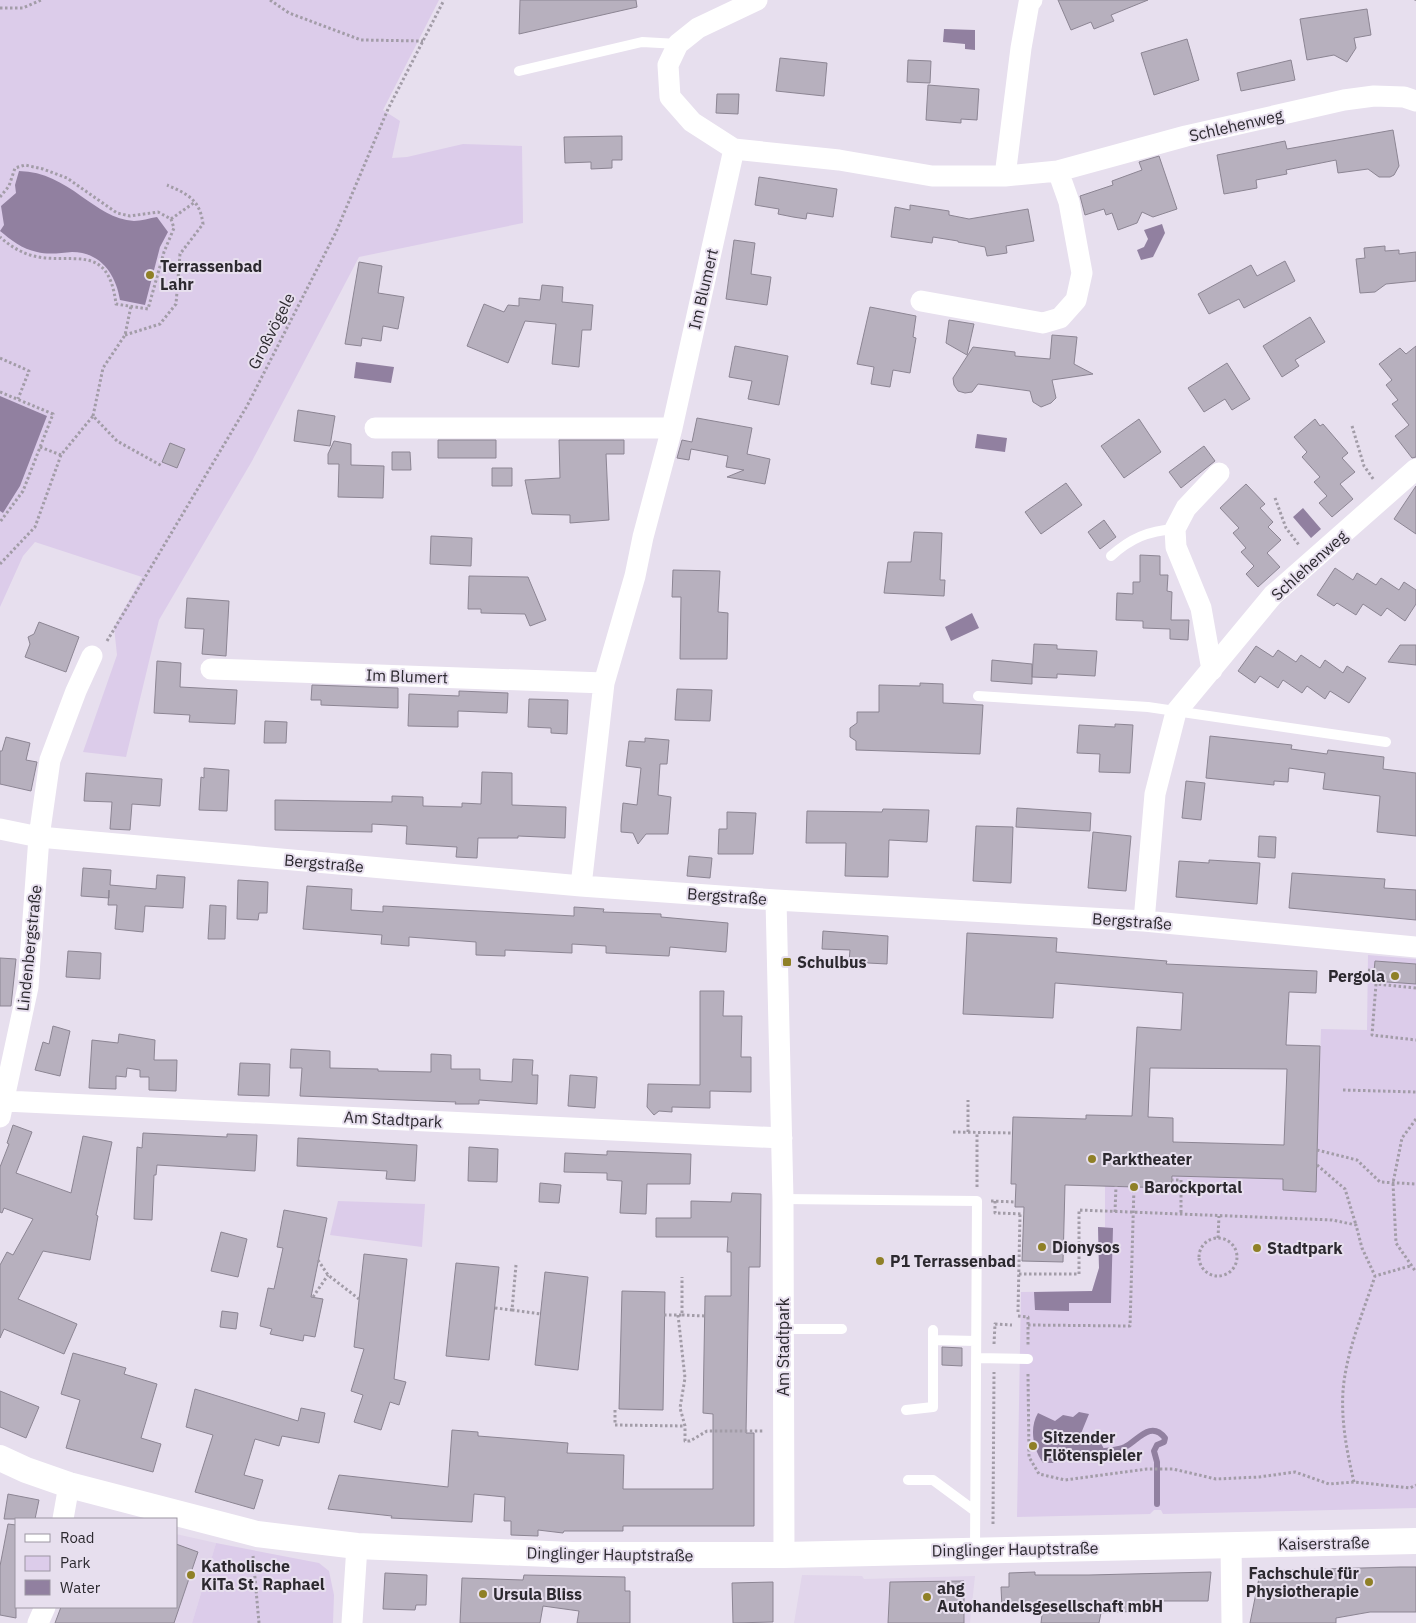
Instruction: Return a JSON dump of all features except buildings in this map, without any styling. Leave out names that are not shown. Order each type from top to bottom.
[{"type":"street","points":[[757,0],[698,28],[678,44],[668,65],[670,97],[692,122],[734,149],[840,160],[932,176],[1005,176],[1020,48],[1029,3],[1032,0]]},
{"type":"street","name":"Schlehenweg","points":[[1005,176],[1058,171],[1186,136],[1344,100],[1374,96],[1404,97],[1416,101]]},
{"type":"street","name":"Im Blumert","points":[[581,886],[604,683],[635,576],[643,537],[672,428],[734,149]]},
{"type":"street","points":[[921,301],[1043,323],[1060,318],[1076,300],[1082,273],[1069,202],[1058,171]]},
{"type":"street","points":[[375,428],[672,428]]},
{"type":"street","name":"Schlehenweg","points":[[1144,922],[1155,794],[1176,712],[1273,595],[1416,469]]},
{"type":"street","points":[[1212,670],[1201,608],[1176,548],[1175,529],[1186,508],[1220,474]]},
{"type":"street","points":[[39,837],[50,760],[76,691],[92,656]]},
{"type":"street","name":"Im Blumert","points":[[211,669],[604,683]]},
{"type":"street","name":"Bergstraße","points":[[0,829],[39,837],[581,886],[776,900],[1144,922],[1416,947]]},
{"type":"street","name":"Lindenbergstraße","points":[[2,1109],[28,986],[39,837]]},
{"type":"street","name":"Am Stadtpark","points":[[776,900],[783,1199],[784,1555]]},
{"type":"street","name":"Am Stadtpark","points":[[2,1109],[782,1138]]},
{"type":"street","name":"Dinglinger Hauptstraße","points":[[0,1458],[26,1470],[69,1485],[257,1534],[357,1546],[572,1555],[784,1555],[1232,1544]]},
{"type":"street","points":[[63,1518],[69,1485]]},
{"type":"street","name":"Kaiserstraße","points":[[1232,1544],[1416,1541]]},
{"type":"street","points":[[1232,1544],[1232,1623]]},
{"type":"street","points":[[352,1623],[357,1546]]},
{"type":"street","points":[[38,1623],[45,1608]]},
{"type":"lane","points":[[519,71],[642,42],[678,44]]},
{"type":"lane","points":[[1111,556],[1126,543],[1142,534],[1175,529]]},
{"type":"lane","points":[[978,696],[1148,707],[1386,742]]},
{"type":"lane","points":[[783,1199],[977,1201],[975,1550]]},
{"type":"lane","points":[[783,1329],[842,1330]]},
{"type":"lane","points":[[906,1410],[933,1406],[933,1335],[976,1341]]},
{"type":"lane","points":[[976,1358],[1028,1358]]},
{"type":"lane","points":[[908,1480],[933,1480],[975,1511]]},
{"type":"path","points":[[0,8],[23,8],[41,0]]},
{"type":"path","points":[[270,0],[289,13],[361,40],[422,41]]},
{"type":"path","name":"Großvögele","points":[[92,656],[111,637],[247,406],[336,232],[388,109],[444,0]]},
{"type":"path","points":[[0,197],[9,186],[10,176],[15,168],[25,166],[44,169],[67,178],[117,213],[130,216],[158,212],[171,219],[174,228],[164,252],[148,309],[116,304],[113,286],[106,273],[93,261],[78,257],[55,258],[31,255],[13,248],[0,237]]},
{"type":"path","points":[[125,335],[160,324],[176,304],[180,254],[203,224],[201,208],[188,196],[167,185]]},
{"type":"path","points":[[171,219],[195,202]]},
{"type":"path","points":[[0,564],[35,526],[61,455],[93,416],[103,368],[125,335],[131,306]]},
{"type":"path","points":[[0,358],[29,371],[18,399]]},
{"type":"path","points":[[0,392],[53,414],[23,491],[0,522]]},
{"type":"path","points":[[93,416],[118,441],[162,466]]},
{"type":"path","points":[[1352,426],[1364,466],[1384,497]]},
{"type":"path","points":[[40,447],[61,455]]},
{"type":"path","points":[[1275,498],[1286,528],[1312,561]]},
{"type":"path","points":[[1368,970],[1377,972]]},
{"type":"path","points":[[1416,988],[1376,983],[1372,1036],[1416,1040]]},
{"type":"path","points":[[1343,1090],[1416,1092]]},
{"type":"path","points":[[968,1100],[968,1132]]},
{"type":"path","points":[[1416,1119],[1402,1138],[1393,1183],[1396,1243],[1410,1266],[1416,1272]]},
{"type":"path","points":[[953,1132],[1013,1133]]},
{"type":"path","points":[[977,1132],[977,1192]]},
{"type":"path","points":[[1317,1150],[1357,1160],[1380,1182],[1416,1184]]},
{"type":"path","points":[[1317,1165],[1345,1189],[1362,1248],[1375,1276],[1351,1351],[1343,1390],[1344,1419],[1354,1482]]},
{"type":"path","points":[[1172,1180],[1182,1180],[1181,1214]]},
{"type":"path","points":[[1116,1186],[1116,1212]]},
{"type":"path","points":[[1028,1325],[1130,1326],[1134,1187]]},
{"type":"path","points":[[1016,1202],[995,1202],[995,1213],[1022,1214],[1018,1314],[1028,1317],[1028,1457],[1039,1474],[1065,1480],[1147,1469],[1163,1469],[1216,1479],[1260,1477],[1295,1472],[1329,1484],[1354,1482],[1410,1488],[1416,1485]]},
{"type":"path","points":[[1019,1274],[1079,1274],[1079,1210],[1332,1220],[1356,1225]]},
{"type":"path","points":[[1218,1238],[1219,1216]]},
{"type":"path","points":[[1218,1238],[1225,1239],[1235,1247],[1237,1260],[1231,1271],[1219,1276],[1207,1273],[1199,1257],[1200,1251],[1207,1242],[1218,1238]]},
{"type":"path","points":[[318,1260],[328,1275],[359,1299]]},
{"type":"path","points":[[512,1310],[516,1265]]},
{"type":"path","points":[[1375,1276],[1410,1266]]},
{"type":"path","points":[[313,1297],[328,1275]]},
{"type":"path","points":[[682,1277],[680,1315],[685,1378],[680,1408],[685,1426],[685,1441],[690,1441],[707,1431],[784,1431]]},
{"type":"path","points":[[495,1308],[540,1314]]},
{"type":"path","points":[[664,1315],[705,1316]]},
{"type":"path","points":[[994,1324],[1012,1325]]},
{"type":"path","points":[[993,1524],[994,1358]]},
{"type":"path","points":[[614,1410],[615,1425],[685,1426]]},
{"type":"path","points":[[257,1534],[252,1551],[259,1623]]},
{"type":"shaded area","name":"Katholische KiTa St. Raphael","points":[[178,1534],[216,1543],[192,1623],[111,1623],[115,1608],[178,1608]]},
{"type":"shaded area","points":[[802,1575],[862,1576],[864,1579],[975,1576],[970,1623],[794,1623]]},
{"type":"green space","name":"Terrassenbad Lahr","points":[[0,0],[439,0],[383,110],[400,121],[392,158],[407,157],[463,144],[522,146],[523,223],[359,257],[252,461],[159,620],[126,757],[83,752],[117,655],[114,627],[142,577],[35,542],[23,556],[0,607]]},
{"type":"green space","name":"Stadtpark","points":[[1368,955],[1416,959],[1416,1508],[1163,1514],[1161,1510],[1154,1510],[1150,1514],[1017,1517],[1021,1292],[1092,1291],[1099,1268],[1098,1227],[1105,1227],[1105,1186],[1171,1188],[1172,1176],[1273,1179],[1283,1175],[1283,1190],[1316,1192],[1321,1029],[1367,1030]]},
{"type":"green space","points":[[338,1201],[425,1204],[422,1247],[330,1235]]},
{"type":"green space","points":[[216,1543],[319,1563],[329,1571],[334,1595],[333,1623],[192,1623]]},
{"type":"water","points":[[944,29],[975,30],[975,50],[965,49],[965,44],[943,42]]},
{"type":"water","points":[[19,171],[37,173],[53,179],[93,205],[120,218],[140,221],[157,217],[168,232],[160,247],[145,305],[120,300],[111,274],[99,261],[91,256],[72,252],[50,254],[32,251],[17,244],[0,231],[4,225],[1,206],[16,193],[15,185]]},
{"type":"water","points":[[1162,224],[1165,233],[1153,257],[1141,260],[1137,250],[1144,247],[1148,239],[1144,230]]},
{"type":"water","points":[[356,362],[394,367],[391,383],[354,378]]},
{"type":"water","points":[[0,396],[47,416],[20,486],[3,513],[0,511]]},
{"type":"water","points":[[977,434],[1007,438],[1005,452],[975,448]]},
{"type":"water","points":[[1303,508],[1321,529],[1311,538],[1293,517]]},
{"type":"water","points":[[972,613],[979,628],[951,641],[945,627]]},
{"type":"water","points":[[1098,1227],[1113,1228],[1111,1303],[1069,1303],[1069,1311],[1035,1310],[1034,1292],[1092,1291],[1099,1268]]},
{"type":"water","points":[[1079,1412],[1089,1414],[1080,1436],[1100,1441],[1105,1451],[1065,1457],[1053,1463],[1043,1463],[1033,1438],[1035,1419],[1038,1413],[1055,1421],[1063,1415],[1073,1417]]},
{"type":"waterway","points":[[1105,1451],[1125,1447],[1150,1431],[1160,1433],[1165,1438],[1164,1442],[1157,1445],[1154,1451],[1157,1462],[1157,1504]]},
{"type":"place","name":"Terrassenbad Lahr","points":[[150,275]]},
{"type":"place","name":"Schulbus","points":[[787,962]]},
{"type":"place","name":"Pergola","points":[[1395,976]]},
{"type":"place","name":"Parktheater","points":[[1092,1159]]},
{"type":"place","name":"Barockportal","points":[[1134,1187]]},
{"type":"place","name":"Dionysos","points":[[1042,1247]]},
{"type":"place","name":"Stadtpark","points":[[1257,1248]]},
{"type":"place","name":"P1 Terrassenbad","points":[[880,1261]]},
{"type":"place","name":"Sitzender Flötenspieler","points":[[1033,1446]]},
{"type":"place","name":"Katholische KiTa St. Raphael","points":[[191,1575]]},
{"type":"place","name":"Fachschule für Physiotherapie","points":[[1369,1582]]},
{"type":"place","name":"Ursula Bliss","points":[[483,1594]]},
{"type":"place","name":"ahg Autohandelsgesellschaft mbH","points":[[927,1597]]}]
